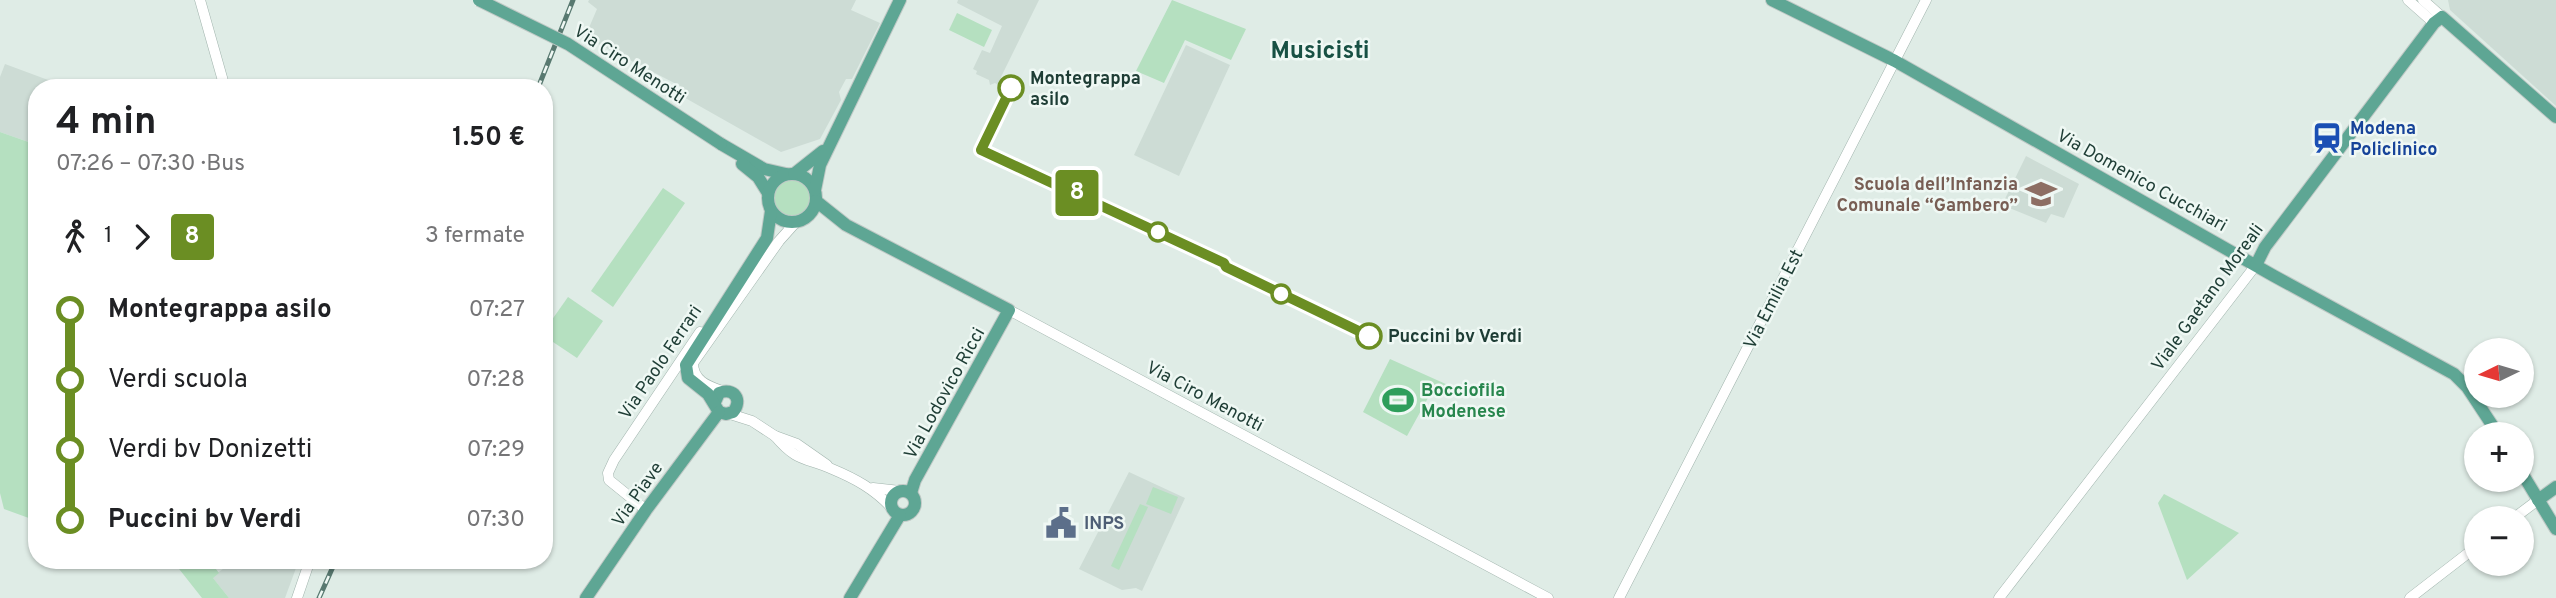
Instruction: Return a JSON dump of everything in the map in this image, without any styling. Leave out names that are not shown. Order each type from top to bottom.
[{"type":"main road","name":"Via Ciro Menotti","points":[[479,0],[568,44],[721,145],[764,169],[790,174]]},
{"type":"main road","points":[[828,146],[790,174],[775,181],[768,193],[771,211],[779,219],[801,220],[813,210],[817,171],[900,0]]},
{"type":"main road","name":"Via Domenico Cucchiari","points":[[1772,0],[1895,61],[2454,374],[2467,387],[2490,422]]},
{"type":"main road","points":[[2438,20],[2556,117]]},
{"type":"main road","name":"Viale Gaetano Moreali","points":[[2256,265],[2264,247],[2438,20]]},
{"type":"main road","name":"Via Ciro Menotti","points":[[721,145],[758,177],[768,193]]},
{"type":"main road","points":[[790,174],[804,177],[815,196]]},
{"type":"main road","name":"Via Ciro Menotti","points":[[815,196],[846,225]]},
{"type":"main road","name":"Via Paolo Ferrari","points":[[722,405],[688,378],[686,365],[767,238],[771,211]]},
{"type":"main road","name":"Via Ciro Menotti","points":[[801,220],[822,218],[846,225],[1009,310]]},
{"type":"main road","name":"Via Lodovico Ricci","points":[[905,492],[915,480],[1009,310]]},
{"type":"main road","points":[[722,405],[733,393],[738,401]]},
{"type":"main road","name":"Via Piave","points":[[586,598],[722,405],[736,410],[738,401]]},
{"type":"main road","points":[[2538,500],[2556,487]]},
{"type":"main road","points":[[905,492],[916,502],[914,510],[907,515],[896,511],[891,500],[905,492]]},
{"type":"main road","points":[[2533,492],[2556,529]]},
{"type":"main road","points":[[850,598],[896,511]]},
{"type":"street","points":[[200,0],[222,79]]},
{"type":"street","name":"Via Emilia Est","points":[[1619,598],[1926,0]]},
{"type":"street","points":[[2408,0],[2438,20]]},
{"type":"street","points":[[2423,0],[2438,20]]},
{"type":"street","name":"Via Paolo Ferrari","points":[[722,405],[694,374],[693,363],[779,241],[801,220]]},
{"type":"street","name":"Viale Gaetano Moreali","points":[[1999,598],[2256,265]]},
{"type":"street","name":"Via Paolo Ferrari","points":[[646,510],[609,480],[608,473],[676,366],[744,272]]},
{"type":"street","name":"Via Ciro Menotti","points":[[1009,310],[1548,598]]},
{"type":"street","points":[[738,401],[752,421]]},
{"type":"street","points":[[722,405],[775,436],[797,444],[830,467],[872,488],[896,511]]},
{"type":"street","points":[[872,488],[905,492]]},
{"type":"street","points":[[2530,506],[2538,500]]},
{"type":"street","points":[[2410,598],[2464,556]]},
{"type":"street","points":[[297,598],[307,569]]},
{"type":"shaded area","points":[[589,0],[856,0],[851,10],[880,23],[852,79],[846,79],[839,92],[841,100],[820,139],[781,152],[680,95],[684,88],[585,37],[597,9]]},
{"type":"shaded area","points":[[958,0],[1039,0],[1001,77],[1000,86],[995,83],[990,85],[989,80],[976,74],[977,71],[973,69],[982,50],[990,53],[1002,26],[957,3]]},
{"type":"shaded area","points":[[2448,0],[2556,0],[2556,106],[2450,10]]},
{"type":"shaded area","points":[[1186,45],[1230,65],[1179,176],[1134,155]]},
{"type":"shaded area","points":[[5,64],[45,79],[28,79],[28,142],[0,132],[0,77]]},
{"type":"shaded area","name":"Scuola dell’Infanzia Comunale “Gambero”","points":[[2026,156],[2079,184],[2064,218],[2051,214],[2046,223],[2002,205]]},
{"type":"shaded area","points":[[1129,472],[1185,498],[1142,591],[1136,588],[1122,590],[1079,569]]},
{"type":"shaded area","points":[[223,569],[296,569],[285,598],[229,598],[212,577]]},
{"type":"green space","points":[[1172,0],[1246,29],[1231,60],[1185,40],[1164,83],[1136,71]]},
{"type":"green space","points":[[957,13],[992,30],[984,47],[949,30]]},
{"type":"green space","points":[[0,132],[28,142],[28,518],[4,509],[0,493]]},
{"type":"green space","points":[[792,180],[805,185],[810,198],[805,211],[792,216],[779,211],[774,198],[779,185]]},
{"type":"green space","points":[[663,188],[685,203],[613,307],[591,291]]},
{"type":"green space","points":[[568,297],[603,321],[577,358],[553,342],[553,318]]},
{"type":"green space","name":"Bocciofila Modenese","points":[[1390,359],[1448,385],[1445,392],[1434,387],[1407,436],[1363,412]]},
{"type":"green space","points":[[1153,487],[1178,497],[1171,514],[1146,504]]},
{"type":"green space","points":[[2164,494],[2239,533],[2187,580],[2158,503]]},
{"type":"green space","points":[[1140,504],[1148,507],[1119,570],[1111,566]]},
{"type":"green space","points":[[179,569],[216,569],[219,573],[213,578],[229,598],[202,598]]},
{"type":"railway","points":[[542,79],[573,0]]},
{"type":"railway","points":[[319,598],[332,569]]},
{"type":"bus line","name":"8","points":[[1011,88],[981,150],[1224,263],[1226,267],[1369,336]]},
{"type":"place","name":"Montegrappa asilo","points":[[1011,88]]},
{"type":"place","name":"Modena Policlinico","points":[[2327,138]]},
{"type":"place","name":"Scuola dell’Infanzia Comunale “Gambero”","points":[[2041,194]]},
{"type":"place","name":"Puccini bv Verdi","points":[[1369,336]]},
{"type":"place","name":"Bocciofila Modenese","points":[[1398,400]]},
{"type":"place","name":"INPS","points":[[1061,523]]},
{"type":"district","name":"Musicisti","points":[[1320,50]]}]
